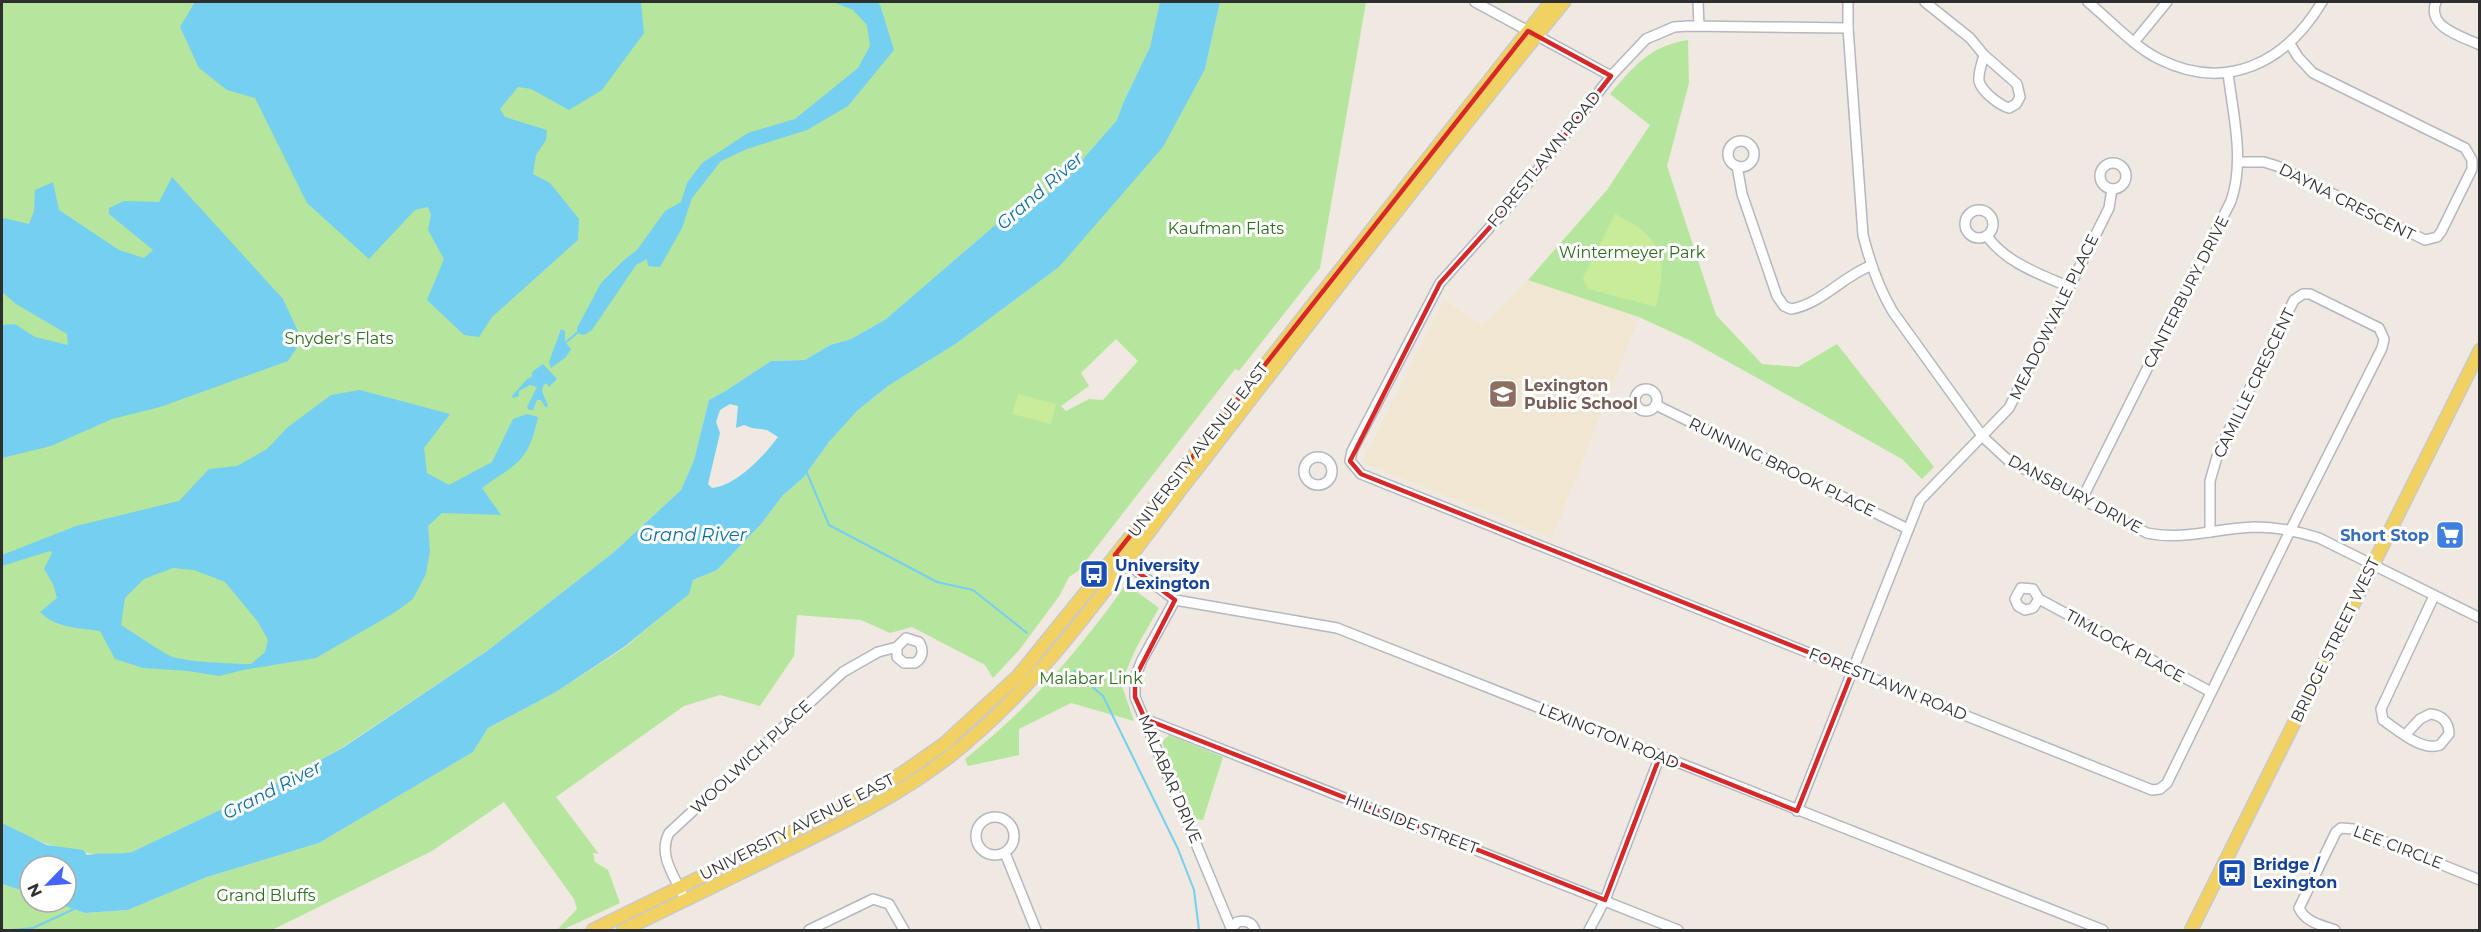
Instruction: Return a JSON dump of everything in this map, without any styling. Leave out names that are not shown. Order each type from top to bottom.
[{"type":"main road","name":"UNIVERSITY AVENUE EAST","points":[[623,930],[857,816],[913,784],[987,724],[1048,663],[1127,564],[1191,477],[1532,33],[1551,2]]},
{"type":"main road","name":"UNIVERSITY AVENUE EAST","points":[[593,930],[851,802],[904,772],[944,744],[1018,676],[1532,33],[1564,2]]},
{"type":"main road","name":"BRIDGE STREET WEST","points":[[2191,930],[2480,350]]},
{"type":"street","points":[[1475,2],[1611,76]]},
{"type":"street","points":[[1698,2],[1699,26]]},
{"type":"street","name":"DANSBURY DRIVE","points":[[1848,2],[1863,235],[1870,266],[1880,291],[1893,312],[1983,437],[2009,461],[2147,533],[2168,537],[2254,527],[2291,529],[2319,538],[2477,616]]},
{"type":"street","points":[[1925,2],[1970,38],[1984,56],[2019,87],[2019,101],[2013,106],[2009,108],[2000,104],[1982,87],[1980,73],[1984,56]]},
{"type":"street","points":[[2088,2],[2160,59],[2188,70],[2228,73],[2258,64],[2290,44],[2322,2]]},
{"type":"street","points":[[2135,40],[2167,2]]},
{"type":"street","points":[[2436,2],[2434,12],[2436,21],[2443,27],[2480,45]]},
{"type":"street","name":"FORESTLAWN ROAD","points":[[1848,27],[1674,27],[1646,39],[1611,76],[1516,198],[1440,283],[1352,451],[1350,461],[1361,474],[2152,790],[2160,789],[2167,783],[2291,529]]},
{"type":"street","name":"DAYNA CRESCENT","points":[[2238,162],[2264,162],[2277,166],[2425,240],[2437,237],[2441,232],[2472,169],[2472,160],[2465,148],[2313,73],[2298,57],[2290,44]]},
{"type":"street","name":"CANTERBURY DRIVE","points":[[2082,499],[2231,201],[2238,181],[2228,73]]},
{"type":"street","points":[[1737,166],[1742,194],[1777,296],[1784,306],[1791,309],[1808,303],[1858,271],[1870,266]]},
{"type":"street","name":"MEADOWVALE PLACE","points":[[1797,811],[1920,500],[2009,408],[2109,208],[2112,189]]},
{"type":"street","points":[[1987,236],[2010,259],[2069,287]]},
{"type":"street","name":"CAMILLE CRESCENT","points":[[2210,532],[2210,481],[2219,450],[2294,300],[2303,294],[2310,294],[2379,328],[2384,339],[2382,348],[2291,529]]},
{"type":"street","name":"RUNNING BROOK PLACE","points":[[1656,405],[1908,529]]},
{"type":"street","points":[[1331,468],[1350,461]]},
{"type":"street","name":"LEXINGTON ROAD","points":[[1116,555],[1175,600],[1337,628],[2103,930]]},
{"type":"street","points":[[2406,734],[2420,719],[2430,714],[2442,717],[2449,728],[2445,742],[2435,747],[2427,747],[2383,720],[2381,709],[2434,596]]},
{"type":"street","name":"TIMLOCK PLACE","points":[[2038,599],[2211,692]]},
{"type":"street","name":"MALABAR DRIVE","points":[[1175,600],[1142,660],[1135,678],[1135,697],[1231,929],[1237,922],[1244,921],[1252,925],[1255,930]]},
{"type":"street","points":[[2477,616],[2479,604]]},
{"type":"street","name":"WOOLWICH PLACE","points":[[686,900],[665,856],[663,844],[669,833],[843,672],[878,652],[897,647]]},
{"type":"street","name":"HILLSIDE STREET","points":[[1145,719],[1678,930]]},
{"type":"street","points":[[1589,930],[1605,900],[1660,756]]},
{"type":"street","points":[[1000,818],[1009,824],[1014,838],[1005,853],[992,855],[978,846],[977,828],[986,820],[1000,818]]},
{"type":"street","name":"LEE CIRCLE","points":[[2335,930],[2308,920],[2302,915],[2300,908],[2336,832],[2341,828],[2360,831],[2480,880]]},
{"type":"street","points":[[1005,853],[1036,930]]},
{"type":"street","points":[[809,930],[873,900],[889,903],[904,930]]},
{"type":"highlighted area","points":[[1528,31],[1611,76],[1516,198],[1440,283],[1350,461],[1361,474],[1853,670],[1797,811],[1660,756],[1605,900],[1145,719],[1135,697],[1135,678],[1175,600],[1115,555]]},
{"type":"shaded area","name":"Lexington Public School","points":[[1528,280],[1639,317],[1552,538],[1362,462],[1444,300],[1483,325]]},
{"type":"green space","name":"Snyder's Flats","points":[[2,2],[1160,2],[1160,5],[1150,47],[1117,120],[1062,183],[1025,209],[994,226],[886,319],[851,339],[830,345],[805,360],[771,361],[709,400],[694,460],[681,490],[614,552],[487,651],[343,747],[287,778],[132,852],[97,854],[49,844],[2,823]]},
{"type":"green space","points":[[1220,2],[1366,2],[1320,268],[1239,371],[1235,369],[1078,571],[1069,577],[1060,595],[1020,649],[993,678],[985,665],[912,627],[890,633],[861,620],[797,615],[794,656],[760,706],[720,695],[684,706],[556,797],[599,854],[593,853],[595,862],[608,870],[620,903],[562,930],[557,930],[577,909],[574,899],[504,802],[432,851],[272,930],[2,930],[2,884],[18,889],[18,914],[78,914],[78,911],[85,913],[128,910],[207,877],[319,843],[473,752],[488,728],[556,692],[624,648],[688,594],[693,580],[717,570],[762,523],[783,495],[803,478],[829,442],[858,410],[888,386],[957,343],[1059,267],[1205,69]],"holes":[[[1116,339],[1138,361],[1103,400],[1089,399],[1066,411],[1061,406],[1089,386],[1081,373]]]},
{"type":"green space","name":"Wintermeyer Park","points":[[1688,40],[1689,83],[1667,166],[1716,315],[1762,364],[1798,367],[1837,344],[1934,467],[1922,479],[1902,459],[1691,341],[1639,317],[1528,280],[1607,190],[1650,125],[1610,94],[1635,66],[1653,52]]},
{"type":"green space","points":[[1615,214],[1643,231],[1658,251],[1661,275],[1656,307],[1588,289],[1583,278]]},
{"type":"green space","points":[[1018,394],[1056,404],[1051,424],[1012,414]]},
{"type":"green space","name":"Malabar Link","points":[[1129,586],[1159,608],[1136,648],[1121,683],[1134,721],[1071,703],[1019,729],[1019,755],[968,766],[965,759],[1010,721],[1050,679],[1124,587]]},
{"type":"green space","points":[[1169,735],[1223,757],[1203,820],[1194,819],[1162,742]]},
{"type":"water","points":[[195,2],[641,2],[644,33],[602,90],[569,110],[531,89],[518,87],[500,109],[505,117],[547,130],[546,140],[536,155],[533,174],[550,183],[579,219],[578,240],[492,317],[479,337],[464,335],[427,300],[444,259],[428,230],[431,215],[428,207],[415,210],[369,259],[307,203],[255,98],[227,90],[199,68],[180,27]]},
{"type":"water","points":[[833,2],[877,2],[880,5],[894,50],[848,106],[807,130],[747,149],[721,161],[692,198],[682,228],[660,267],[648,266],[647,259],[636,265],[592,330],[584,335],[577,333],[577,328],[601,283],[637,250],[665,211],[681,202],[687,183],[702,163],[748,133],[795,119],[858,68],[870,46],[867,25],[853,10]]},
{"type":"water","name":"Grand River","points":[[1160,2],[1220,2],[1205,69],[1163,147],[1059,267],[957,343],[888,386],[858,410],[829,442],[803,478],[783,495],[762,523],[717,570],[693,580],[689,594],[624,647],[556,692],[488,728],[473,752],[319,843],[207,877],[128,910],[85,913],[78,911],[78,854],[18,854],[18,889],[2,884],[2,823],[47,845],[83,850],[87,855],[132,852],[287,778],[344,747],[487,651],[614,552],[681,490],[694,460],[709,400],[771,361],[805,360],[830,345],[851,339],[886,319],[994,226],[1025,209],[1062,183],[1117,120],[1150,47]],"holes":[[[730,404],[738,406],[736,428],[744,425],[767,430],[778,437],[765,453],[740,476],[712,488],[708,484],[720,433],[716,422],[720,410]]]},
{"type":"water","points":[[172,177],[283,299],[302,340],[288,361],[160,407],[112,419],[51,446],[2,458],[2,325],[15,324],[35,337],[68,345],[67,334],[16,304],[2,292],[2,220],[4,218],[29,224],[34,211],[35,190],[53,182],[59,210],[119,250],[144,258],[153,250],[109,214],[109,208],[124,201],[159,202]]},
{"type":"water","points":[[561,329],[565,331],[565,342],[571,349],[566,357],[551,368],[549,362]]},
{"type":"water","points":[[543,364],[557,379],[549,387],[546,383],[544,385],[543,393],[548,405],[546,408],[541,400],[537,400],[533,410],[529,410],[527,407],[537,387],[530,385],[519,391],[519,396],[513,398],[512,396],[527,379],[532,377],[532,372]]},
{"type":"water","points":[[360,390],[450,414],[424,448],[427,473],[449,485],[492,462],[513,419],[527,414],[538,417],[525,453],[512,467],[482,488],[501,515],[442,513],[428,526],[430,551],[426,574],[413,599],[394,613],[316,658],[219,676],[143,668],[115,659],[100,631],[60,624],[40,612],[57,598],[53,584],[44,569],[52,553],[50,551],[2,566],[2,555],[76,526],[179,501],[209,469],[237,466],[267,449],[288,427],[331,395]],"holes":[[[173,568],[194,570],[225,582],[258,622],[268,640],[265,652],[251,664],[208,662],[174,657],[121,625],[125,598],[144,579]]]},
{"type":"waterway","points":[[565,343],[577,333]]},
{"type":"waterway","points":[[807,473],[829,525],[937,582],[973,590],[1027,633]]},
{"type":"waterway","points":[[1074,671],[1103,696],[1178,849],[1194,890],[1199,930]]},
{"type":"waterway","points":[[11,930],[33,928],[63,914]]},
{"type":"place","name":"Lexington Public School","points":[[1503,394]]},
{"type":"place","name":"Short Stop","points":[[2450,535]]},
{"type":"place","name":"University / Lexington","points":[[1094,574]]},
{"type":"place","name":"Bridge / Lexington","points":[[2232,873]]},
{"type":"park label","name":"Kaufman Flats","points":[[1226,228]]},
{"type":"park label","name":"Grand Bluffs","points":[[266,895]]}]
